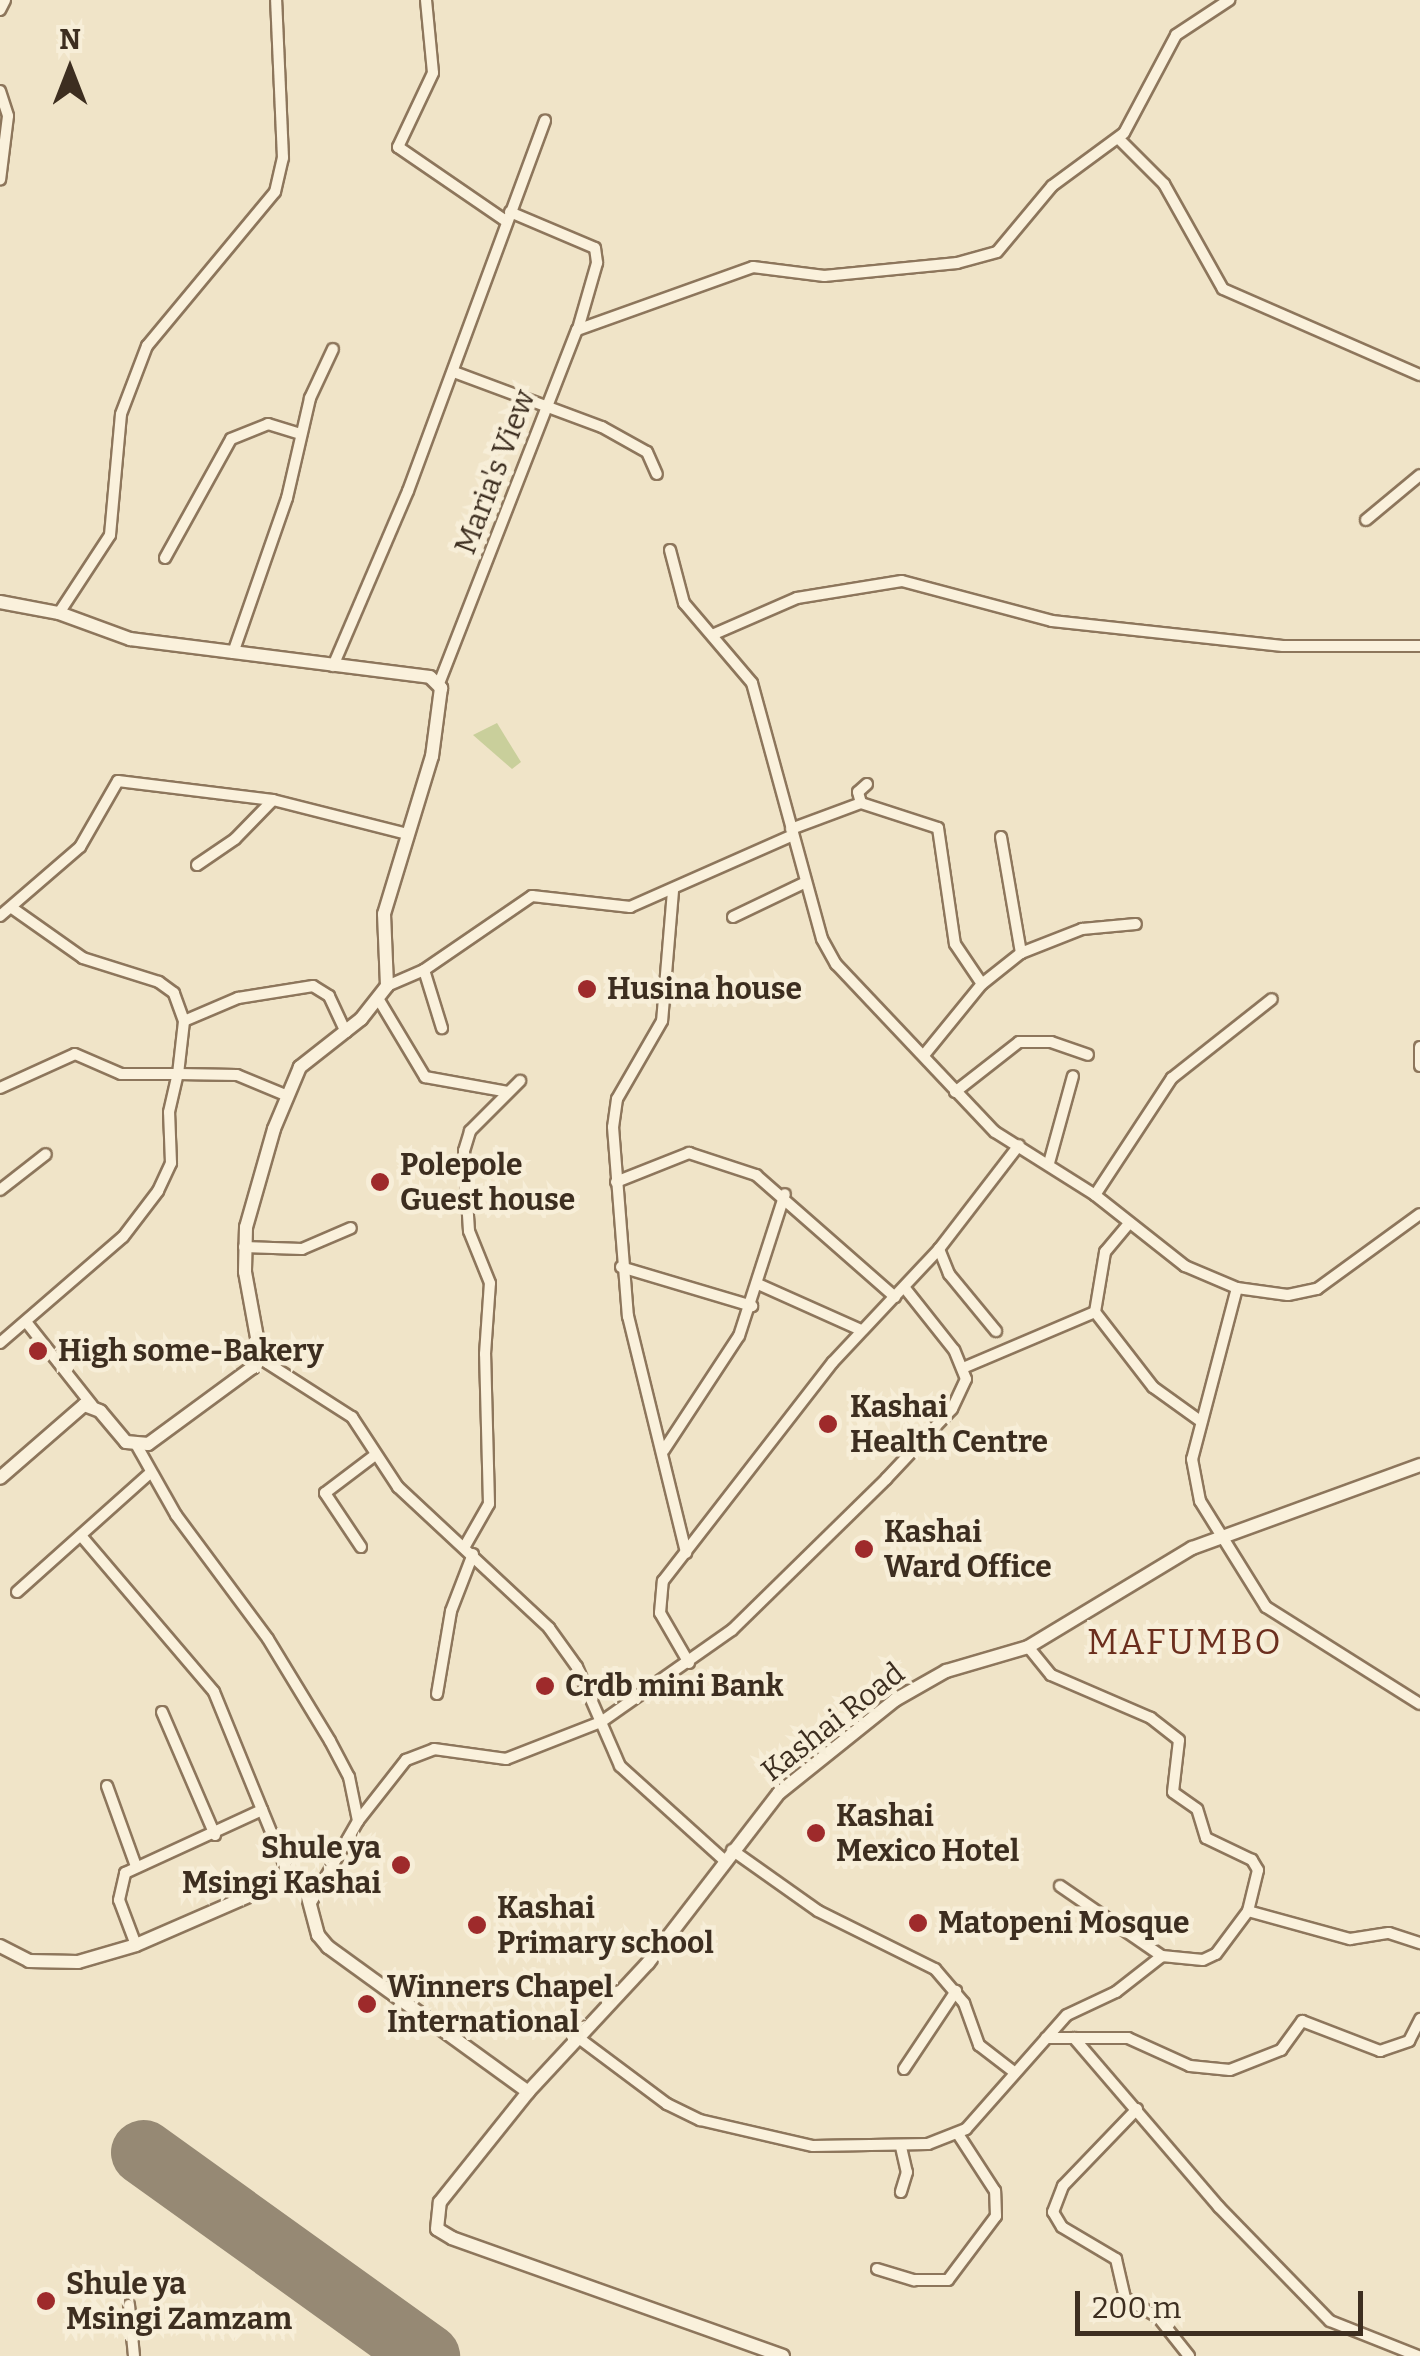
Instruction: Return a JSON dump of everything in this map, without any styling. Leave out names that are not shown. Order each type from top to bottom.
[{"type":"street","points":[[0,10],[5,0]]},
{"type":"street","points":[[59,613],[110,534],[121,414],[147,346],[275,192],[283,158],[276,0]]},
{"type":"street","points":[[426,0],[434,73],[398,147],[508,217]]},
{"type":"street","points":[[578,330],[753,267],[824,276],[980,259],[1008,244],[1069,170],[1119,140],[1164,49],[1198,15],[1229,0]]},
{"type":"street","points":[[0,91],[8,116],[0,180]]},
{"type":"street","points":[[333,666],[454,372],[545,120]]},
{"type":"street","points":[[1119,140],[1164,184],[1224,289],[1420,375]]},
{"type":"street","name":"Maria's View","points":[[388,986],[384,914],[432,756],[440,681],[578,330],[597,263],[595,248],[508,217]]},
{"type":"street","points":[[233,654],[287,498],[302,434],[333,350]]},
{"type":"street","points":[[454,372],[547,402],[647,452],[658,474]]},
{"type":"street","points":[[165,558],[231,438],[268,424],[302,434]]},
{"type":"street","points":[[1366,520],[1420,475]]},
{"type":"street","points":[[670,550],[684,604],[752,683],[822,939],[836,964],[994,1132],[1096,1194],[1184,1266],[1238,1288],[1288,1295],[1317,1289],[1343,1276],[1420,1214]]},
{"type":"street","points":[[712,635],[798,598],[892,581],[1052,621],[1283,646],[1420,646]]},
{"type":"street","points":[[0,602],[59,613],[130,639],[440,681]]},
{"type":"street","points":[[0,916],[80,848],[118,781],[273,800],[408,834]]},
{"type":"street","points":[[861,804],[858,792],[867,784]]},
{"type":"street","points":[[197,865],[235,839],[273,800]]},
{"type":"street","points":[[258,1357],[244,1247],[285,1095],[300,1067],[346,1032],[388,986],[424,970],[532,896],[548,893],[608,908],[674,891],[792,832],[861,804],[938,828],[954,944],[982,984]]},
{"type":"street","points":[[1001,837],[1021,953]]},
{"type":"street","points":[[733,917],[806,882]]},
{"type":"street","points":[[674,891],[662,1021],[612,1115],[621,1267],[686,1553]]},
{"type":"street","points":[[2,1337],[27,1324],[122,1237],[158,1191],[172,1163],[168,1112],[178,1074],[184,1022],[174,993],[158,982],[84,958],[12,908]]},
{"type":"street","points":[[924,1054],[982,984],[1021,953],[1082,928],[1136,924]]},
{"type":"street","points":[[424,970],[442,1028]]},
{"type":"street","points":[[184,1022],[238,998],[313,986],[328,996],[346,1032]]},
{"type":"street","points":[[1096,1194],[1172,1078],[1272,999]]},
{"type":"street","points":[[379,1000],[425,1077],[508,1092]]},
{"type":"street","points":[[955,1092],[1019,1042],[1051,1042],[1088,1054]]},
{"type":"street","points":[[1420,1047],[1420,1066]]},
{"type":"street","points":[[0,1088],[75,1054],[121,1074],[237,1075],[285,1095]]},
{"type":"street","points":[[1050,1163],[1073,1076]]},
{"type":"street","points":[[437,1694],[450,1610],[489,1504],[485,1342],[490,1283],[470,1231],[464,1151],[470,1131],[520,1081]]},
{"type":"street","points":[[689,1663],[658,1606],[663,1580],[861,1330],[939,1248],[1019,1145]]},
{"type":"street","points":[[616,1182],[689,1153],[756,1175],[785,1194],[895,1297]]},
{"type":"street","points":[[0,1190],[46,1154]]},
{"type":"street","points":[[664,1450],[712,1387],[752,1306],[785,1194]]},
{"type":"street","points":[[1129,1223],[1108,1244],[1095,1312],[1153,1387],[1199,1420]]},
{"type":"street","points":[[244,1247],[302,1248],[351,1228]]},
{"type":"street","points":[[939,1248],[949,1274],[996,1332]]},
{"type":"street","points":[[621,1267],[752,1306]]},
{"type":"street","points":[[758,1284],[861,1330]]},
{"type":"street","points":[[312,1901],[358,1821],[417,1752],[506,1759],[601,1722],[689,1663],[767,1597],[920,1444],[962,1393],[964,1368],[904,1287]]},
{"type":"street","points":[[1238,1288],[1199,1420],[1190,1472],[1219,1539],[1266,1607],[1420,1704]]},
{"type":"street","points":[[964,1368],[1095,1312]]},
{"type":"street","points":[[27,1324],[92,1406],[137,1446],[150,1473],[268,1639],[349,1776],[358,1821]]},
{"type":"street","points":[[137,1446],[186,1420],[258,1357]]},
{"type":"street","points":[[258,1357],[336,1403],[398,1487],[549,1628],[577,1667],[631,1780],[728,1855],[818,1911],[922,1959],[956,1991],[979,2045],[1014,2072]]},
{"type":"street","points":[[0,1478],[74,1411],[92,1406]]},
{"type":"street","points":[[360,1547],[325,1493],[374,1456]]},
{"type":"street","name":"Kashai Road","points":[[783,2356],[437,2229],[440,2202],[528,2092],[648,1964],[779,1793],[895,1700],[946,1672],[1028,1647],[1176,1556],[1417,1470]]},
{"type":"street","points":[[17,1592],[83,1538],[150,1473]]},
{"type":"street","points":[[83,1538],[214,1692],[290,1878],[306,1886],[318,1935],[328,1947],[528,2092]]},
{"type":"street","points":[[1028,1647],[1051,1675],[1151,1718],[1179,1740],[1169,1786],[1197,1808],[1206,1838],[1252,1860],[1258,1870],[1248,1911],[1210,1959],[1162,1956],[1060,1886]]},
{"type":"street","points":[[162,1712],[215,1835]]},
{"type":"street","points":[[107,1786],[136,1866]]},
{"type":"street","points":[[136,1944],[118,1891],[136,1866],[215,1835],[262,1810]]},
{"type":"street","points":[[0,1946],[14,1958],[52,1964],[136,1944],[290,1878]]},
{"type":"street","points":[[1248,1911],[1350,1939],[1389,1933],[1420,1943]]},
{"type":"street","points":[[580,2039],[651,2094],[700,2120],[813,2146],[901,2147],[958,2134],[1067,2015],[1116,1992],[1162,1956]]},
{"type":"street","points":[[904,2069],[956,1991]]},
{"type":"street","points":[[1046,2038],[1128,2038],[1190,2066],[1230,2070],[1281,2050],[1302,2022],[1380,2051],[1410,2041],[1420,2019]]},
{"type":"street","points":[[1074,2038],[1330,2321],[1418,2356]]},
{"type":"street","points":[[1137,2110],[1063,2186],[1054,2212],[1062,2226],[1116,2259],[1125,2298],[1158,2316],[1189,2356]]},
{"type":"street","points":[[878,2269],[914,2280],[948,2280],[996,2216],[995,2191],[958,2134]]},
{"type":"street","points":[[901,2147],[907,2172],[902,2192]]},
{"type":"street","points":[[129,2305],[134,2356]]},
{"type":"green space","points":[[497,723],[521,762],[512,769],[473,735]]},
{"type":"runway","points":[[143,2152],[427,2356]]},
{"type":"place","name":"Husina house","points":[[587,989]]},
{"type":"place","name":"Polepole Guest house","points":[[380,1182]]},
{"type":"place","name":"High some-Bakery","points":[[38,1351]]},
{"type":"place","name":"Kashai Health Centre","points":[[828,1424]]},
{"type":"place","name":"Kashai Ward Office","points":[[864,1549]]},
{"type":"place","name":"Crdb mini Bank","points":[[545,1686]]},
{"type":"place","name":"Kashai Mexico Hotel","points":[[816,1833]]},
{"type":"place","name":"Shule ya Msingi Kashai","points":[[401,1865]]},
{"type":"place","name":"Matopeni Mosque","points":[[918,1923]]},
{"type":"place","name":"Kashai Primary school","points":[[477,1925]]},
{"type":"place","name":"Winners Chapel International","points":[[367,2004]]},
{"type":"place","name":"Shule ya Msingi Zamzam","points":[[46,2301]]},
{"type":"district","name":"MAFUMBO","points":[[1185,1642]]}]
